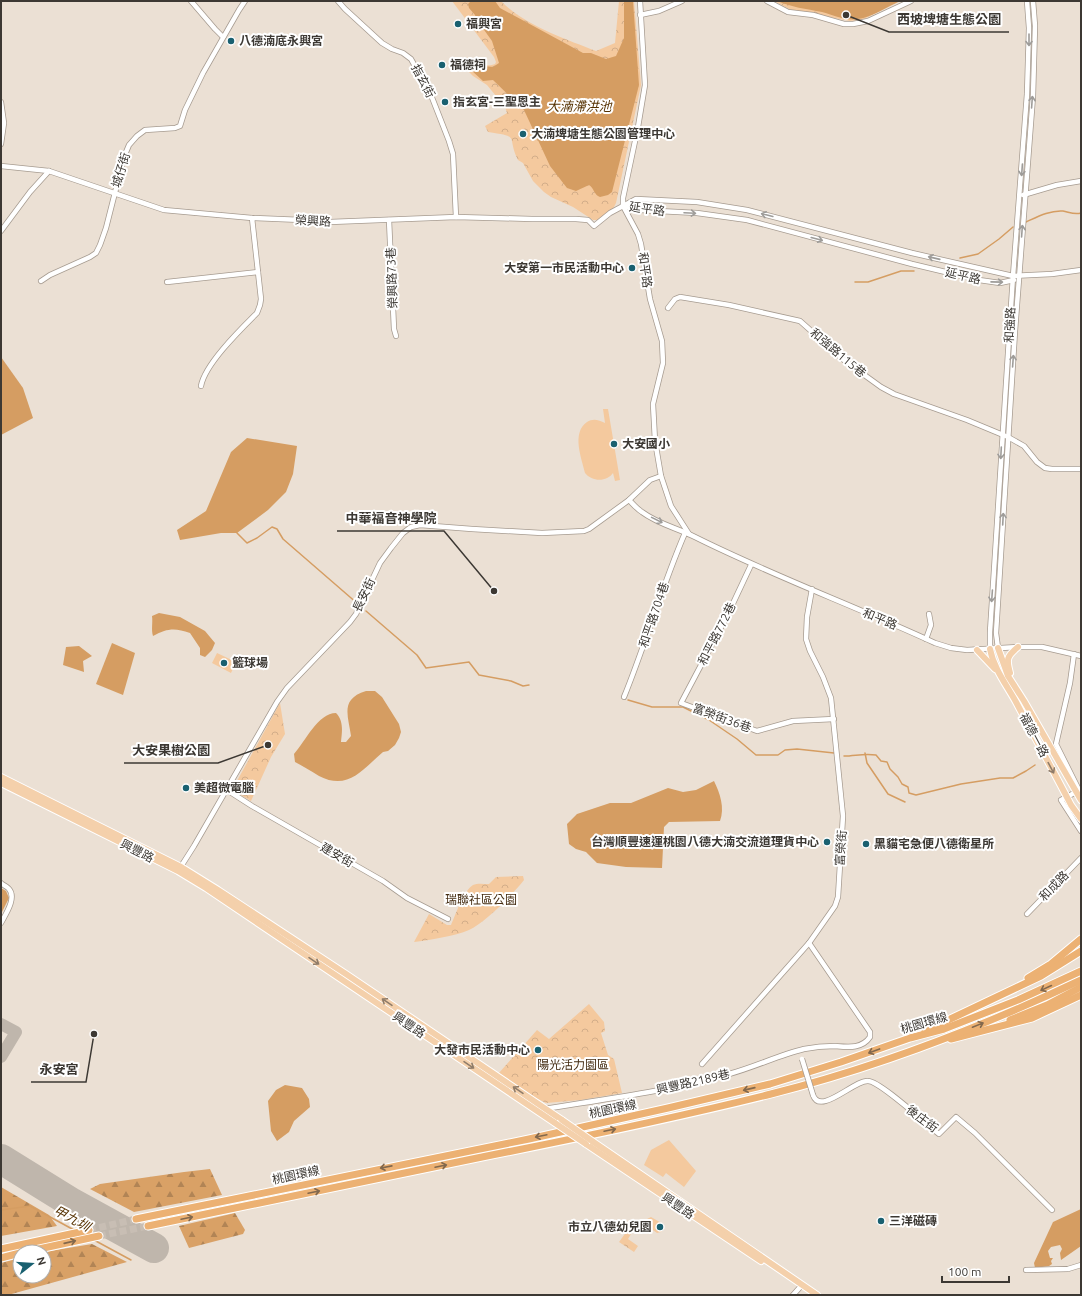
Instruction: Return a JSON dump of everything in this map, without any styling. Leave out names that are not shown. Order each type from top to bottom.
[{"type":"highway","points":[[996,998],[1051,964],[1081,939]]},
{"type":"highway","points":[[910,1038],[1041,976],[1079,952]]},
{"type":"highway","name":"桃園環線","points":[[136,1219],[223,1202],[359,1172],[529,1139],[770,1084],[841,1062],[910,1038],[944,1029],[980,1016],[1081,971]]},
{"type":"highway","name":"桃園環線","points":[[148,1226],[531,1147],[773,1093],[842,1073],[929,1044],[1018,1008],[1081,980]]},
{"type":"highway","points":[[986,1030],[1047,1005],[1081,987]]},
{"type":"highway","points":[[929,1044],[1032,1018],[1081,995]]},
{"type":"highway","points":[[1,1250],[89,1230]]},
{"type":"highway","points":[[52,1246],[99,1236]]},
{"type":"highway","points":[[1,1258],[12,1255]]},
{"type":"main road","points":[[1018,647],[1010,654],[1007,660],[1011,673],[1024,701]]},
{"type":"main road","name":"福德一路","points":[[998,648],[1008,676],[1079,792],[1081,800]]},
{"type":"main road","points":[[976,650],[998,673]]},
{"type":"main road","name":"福德一路","points":[[990,650],[998,673],[1014,698],[1067,797],[1081,819]]},
{"type":"main road","name":"興豐路","points":[[1,777],[218,890],[346,974],[562,1120],[589,1143]]},
{"type":"main road","name":"興豐路","points":[[1,783],[180,869],[555,1123],[589,1143],[802,1287]]},
{"type":"main road","points":[[802,1287],[811,1295]]},
{"type":"main road","points":[[802,1287],[817,1295]]},
{"type":"street","points":[[191,1],[215,30],[223,37]]},
{"type":"street","name":"城仔街","points":[[114,194],[129,145],[137,136],[145,130],[175,128],[180,126],[194,90],[245,1]]},
{"type":"street","name":"指玄街","points":[[338,1],[382,43],[403,53],[411,59],[431,95],[453,154],[456,217]]},
{"type":"street","points":[[623,206],[623,198],[645,85],[640,1]]},
{"type":"street","points":[[640,15],[659,11],[682,1]]},
{"type":"street","points":[[767,1],[788,12],[813,15],[844,24],[853,24],[868,21],[911,1]]},
{"type":"street","name":"和強路","points":[[998,648],[996,633],[1012,278],[1020,196],[1029,59],[1027,1]]},
{"type":"street","name":"和強路","points":[[990,650],[990,627],[1035,61],[1033,1]]},
{"type":"street","points":[[1,102],[4,123],[1,144]]},
{"type":"street","name":"榮興路","points":[[1,166],[49,171],[164,210],[252,218],[330,222],[456,217],[576,219],[588,220],[594,226],[610,213],[623,206]]},
{"type":"street","points":[[1,231],[30,192],[49,171]]},
{"type":"street","points":[[1020,196],[1057,185],[1081,181]]},
{"type":"street","points":[[41,281],[50,275],[96,253],[106,228],[114,194]]},
{"type":"street","name":"延平路","points":[[623,206],[636,199],[697,202],[747,210],[1012,278]]},
{"type":"street","name":"延平路","points":[[623,206],[639,210],[697,213],[747,220],[978,280],[1000,283],[1019,276],[1081,270]]},
{"type":"street","name":"和平路","points":[[623,206],[638,234],[641,244],[650,299],[662,341],[663,363],[653,404],[655,441],[661,476],[671,506],[687,533]]},
{"type":"street","points":[[201,386],[202,379],[214,361],[256,313],[260,305],[261,299],[252,218]]},
{"type":"street","name":"榮興路73巷","points":[[389,220],[394,329],[396,336]]},
{"type":"street","points":[[167,282],[258,272]]},
{"type":"street","name":"和強路115巷","points":[[668,308],[675,299],[680,297],[729,305],[800,321],[845,361],[881,387],[894,394],[968,420],[1005,436]]},
{"type":"street","points":[[1005,436],[1024,446],[1037,462],[1045,468],[1081,469]]},
{"type":"street","points":[[629,500],[650,480],[661,476]]},
{"type":"street","name":"和平路","points":[[629,500],[641,512],[648,516],[687,533],[751,565],[812,589],[926,639],[951,648],[976,650],[1018,647],[1042,648],[1081,656]]},
{"type":"street","name":"長安街","points":[[180,869],[277,702],[287,688],[353,618],[380,563],[403,533],[411,527],[420,525],[472,530],[542,533],[584,531],[629,500]]},
{"type":"street","name":"和平路704巷","points":[[624,697],[639,659],[661,593],[687,533]]},
{"type":"street","name":"和平路772巷","points":[[681,703],[728,614],[751,565]]},
{"type":"street","name":"富榮街","points":[[702,1064],[809,943],[835,906],[838,897],[843,816],[831,698],[806,640],[807,617],[812,589]]},
{"type":"street","points":[[926,639],[932,625],[930,614]]},
{"type":"street","points":[[1074,654],[1070,683],[1056,744],[1079,792],[1061,800],[1081,831]]},
{"type":"street","name":"富榮街36巷","points":[[681,703],[757,731],[793,721],[834,719]]},
{"type":"street","name":"建安街","points":[[227,790],[252,806],[383,881],[407,898],[448,919]]},
{"type":"street","name":"和成路","points":[[1027,914],[1081,858]]},
{"type":"street","points":[[1,883],[9,889],[12,895],[9,907],[1,923]]},
{"type":"street","points":[[800,1050],[814,1047],[852,1047],[867,1042],[870,1037],[870,1032],[809,943]]},
{"type":"street","name":"興豐路2189巷","points":[[536,1110],[630,1096],[702,1081],[730,1074],[800,1050]]},
{"type":"street","name":"後庄街","points":[[800,1050],[813,1095],[817,1101],[823,1103],[858,1084],[870,1081],[875,1082],[885,1089],[939,1134],[956,1117],[975,1133],[1052,1210]]},
{"type":"street","points":[[1026,1270],[1068,1269],[1081,1265]]},
{"type":"street","points":[[793,1295],[802,1287]]},
{"type":"green space","name":"大湳滯洪池","points":[[452,1],[501,1],[510,10],[533,24],[596,51],[615,43],[619,1],[634,1],[641,85],[616,203],[613,209],[599,220],[593,220],[573,207],[551,197],[544,192],[533,181],[523,163],[518,160],[511,139],[505,135],[488,132],[485,126],[507,113],[505,107],[487,85],[473,76],[465,68],[467,57],[484,65],[492,65],[496,62],[494,57]]},
{"type":"green space","points":[[774,1],[900,1],[862,20],[850,21],[791,10]]},
{"type":"green space","points":[[603,409],[608,409],[620,480],[615,481],[613,473],[607,478],[599,480],[591,478],[585,473],[580,454],[579,439],[582,427],[587,422],[592,420],[598,420],[605,423]]},
{"type":"green space","name":"籃球場","points":[[217,653],[236,662],[231,673],[212,663]]},
{"type":"green space","points":[[280,703],[285,734],[271,757],[251,801],[232,790]]},
{"type":"green space","name":"瑞聯社區公園","points":[[523,876],[524,880],[513,893],[491,915],[476,926],[457,934],[414,942],[429,914],[447,925],[451,925],[463,897],[473,885],[489,884],[496,877]]},
{"type":"green space","name":"陽光活力園區","points":[[589,1004],[604,1022],[605,1031],[601,1033],[608,1055],[614,1059],[622,1093],[581,1100],[546,1103],[498,1074],[537,1030],[549,1039]]},
{"type":"green space","points":[[669,1140],[696,1171],[684,1187],[666,1173],[663,1177],[644,1165],[651,1150]]},
{"type":"green space","points":[[210,1169],[222,1195],[134,1212],[90,1189],[100,1184]]},
{"type":"green space","points":[[1,1187],[49,1215],[57,1226],[1,1236]]},
{"type":"green space","points":[[235,1213],[245,1230],[243,1234],[189,1248],[179,1226]]},
{"type":"green space","points":[[651,1217],[663,1224],[664,1229],[661,1232],[657,1233],[646,1225],[647,1219]]},
{"type":"green space","points":[[627,1231],[631,1234],[628,1239],[638,1246],[634,1252],[619,1242]]},
{"type":"green space","points":[[92,1244],[127,1262],[52,1283],[52,1251]]},
{"type":"green space","points":[[12,1260],[12,1284],[48,1284],[8,1295],[1,1295],[1,1263]]},
{"type":"water","name":"大湳滯洪池","points":[[471,1],[495,1],[500,8],[583,53],[591,53],[606,59],[616,56],[624,38],[624,1],[633,1],[639,85],[612,192],[608,195],[598,196],[589,185],[576,191],[567,188],[550,166],[524,110],[493,80],[483,81],[471,70],[474,65],[493,67],[499,63],[492,41],[469,8],[468,4]]},
{"type":"water","points":[[777,1],[900,1],[869,16],[853,19]]},
{"type":"water","points":[[1,357],[23,388],[33,418],[1,435]]},
{"type":"water","points":[[247,438],[297,446],[293,474],[286,492],[268,510],[237,533],[221,533],[180,540],[177,530],[206,511],[231,452]]},
{"type":"water","points":[[159,613],[180,617],[205,631],[215,643],[212,650],[205,657],[200,655],[200,648],[190,633],[180,630],[167,630],[153,636],[152,616]]},
{"type":"water","points":[[112,643],[135,653],[123,695],[96,684]]},
{"type":"water","points":[[79,646],[92,656],[83,661],[84,672],[63,665],[66,647]]},
{"type":"water","points":[[366,691],[375,691],[382,697],[399,724],[401,732],[395,745],[388,751],[383,752],[354,776],[346,780],[329,780],[295,762],[294,754],[312,729],[329,714],[336,713],[339,716],[342,727],[341,742],[346,742],[351,736],[348,715],[349,703],[352,698]]},
{"type":"water","points":[[714,781],[722,806],[720,821],[669,822],[664,827],[662,868],[626,867],[597,863],[586,852],[576,849],[569,844],[567,824],[577,814],[610,803],[631,803],[668,788],[683,792],[696,790]]},
{"type":"water","points":[[1,888],[6,891],[9,898],[1,914]]},
{"type":"water","points":[[285,1085],[302,1088],[309,1099],[310,1107],[294,1121],[289,1132],[277,1141],[271,1131],[268,1101],[276,1090]]},
{"type":"water","points":[[1081,1209],[1081,1246],[1061,1260],[1060,1253],[1062,1249],[1060,1245],[1051,1247],[1048,1251],[1050,1258],[1053,1258],[1051,1261],[1052,1264],[1049,1266],[1035,1268],[1034,1263],[1053,1222]]},
{"type":"waterway","points":[[1026,222],[1044,214],[1058,211],[1074,214],[1081,213]]},
{"type":"waterway","points":[[960,258],[978,254],[1013,227]]},
{"type":"waterway","points":[[855,282],[868,282],[901,271],[914,271]]},
{"type":"waterway","points":[[237,533],[247,543],[272,527],[277,529],[283,539],[358,604]]},
{"type":"waterway","points":[[366,611],[417,655],[426,668],[469,662],[479,675],[511,681],[523,686],[529,685]]},
{"type":"waterway","points":[[628,700],[652,707],[683,707],[709,720],[737,739],[756,755],[778,755],[785,750],[797,749],[834,753]]},
{"type":"waterway","points":[[865,753],[867,763],[888,794],[905,802]]},
{"type":"waterway","points":[[844,756],[867,754],[876,755],[881,761],[887,762],[890,769],[898,777],[902,784],[908,787],[909,793],[916,795],[961,784],[1000,778],[1013,778],[1035,765]]},
{"type":"waterway","name":"甲九圳","points":[[1,1210],[30,1206],[74,1230]]},
{"type":"waterway","name":"甲九圳","points":[[94,1240],[131,1260]]},
{"type":"taxiway","points":[[1,1024],[16,1032],[1,1057]]},
{"type":"runway","points":[[1,1159],[72,1203],[154,1248]]},
{"type":"tunnel","points":[[89,1230],[136,1219]]},
{"type":"tunnel","points":[[99,1236],[148,1226]]},
{"type":"place","name":"西坡埤塘生態公園","points":[[846,15]]},
{"type":"place","name":"福興宮","points":[[458,24]]},
{"type":"place","name":"八德湳底永興宮","points":[[231,41]]},
{"type":"place","name":"福德祠","points":[[442,65]]},
{"type":"place","name":"指玄宮-三聖恩主","points":[[445,102]]},
{"type":"place","name":"大湳埤塘生態公園管理中心","points":[[523,134]]},
{"type":"place","name":"大安第一市民活動中心","points":[[632,268]]},
{"type":"place","name":"大安國小","points":[[614,444]]},
{"type":"place","name":"中華福音神學院","points":[[494,591]]},
{"type":"place","name":"籃球場","points":[[224,663]]},
{"type":"place","name":"大安果樹公園","points":[[268,745]]},
{"type":"place","name":"美超微電腦","points":[[186,788]]},
{"type":"place","name":"台灣順豐速運桃園八德大湳交流道理貨中心","points":[[827,842]]},
{"type":"place","name":"黑貓宅急便八德衛星所","points":[[866,844]]},
{"type":"place","name":"永安宮","points":[[94,1034]]},
{"type":"place","name":"大發市民活動中心","points":[[538,1050]]},
{"type":"place","name":"三洋磁磚","points":[[881,1221]]},
{"type":"place","name":"市立八德幼兒園","points":[[660,1227]]}]
